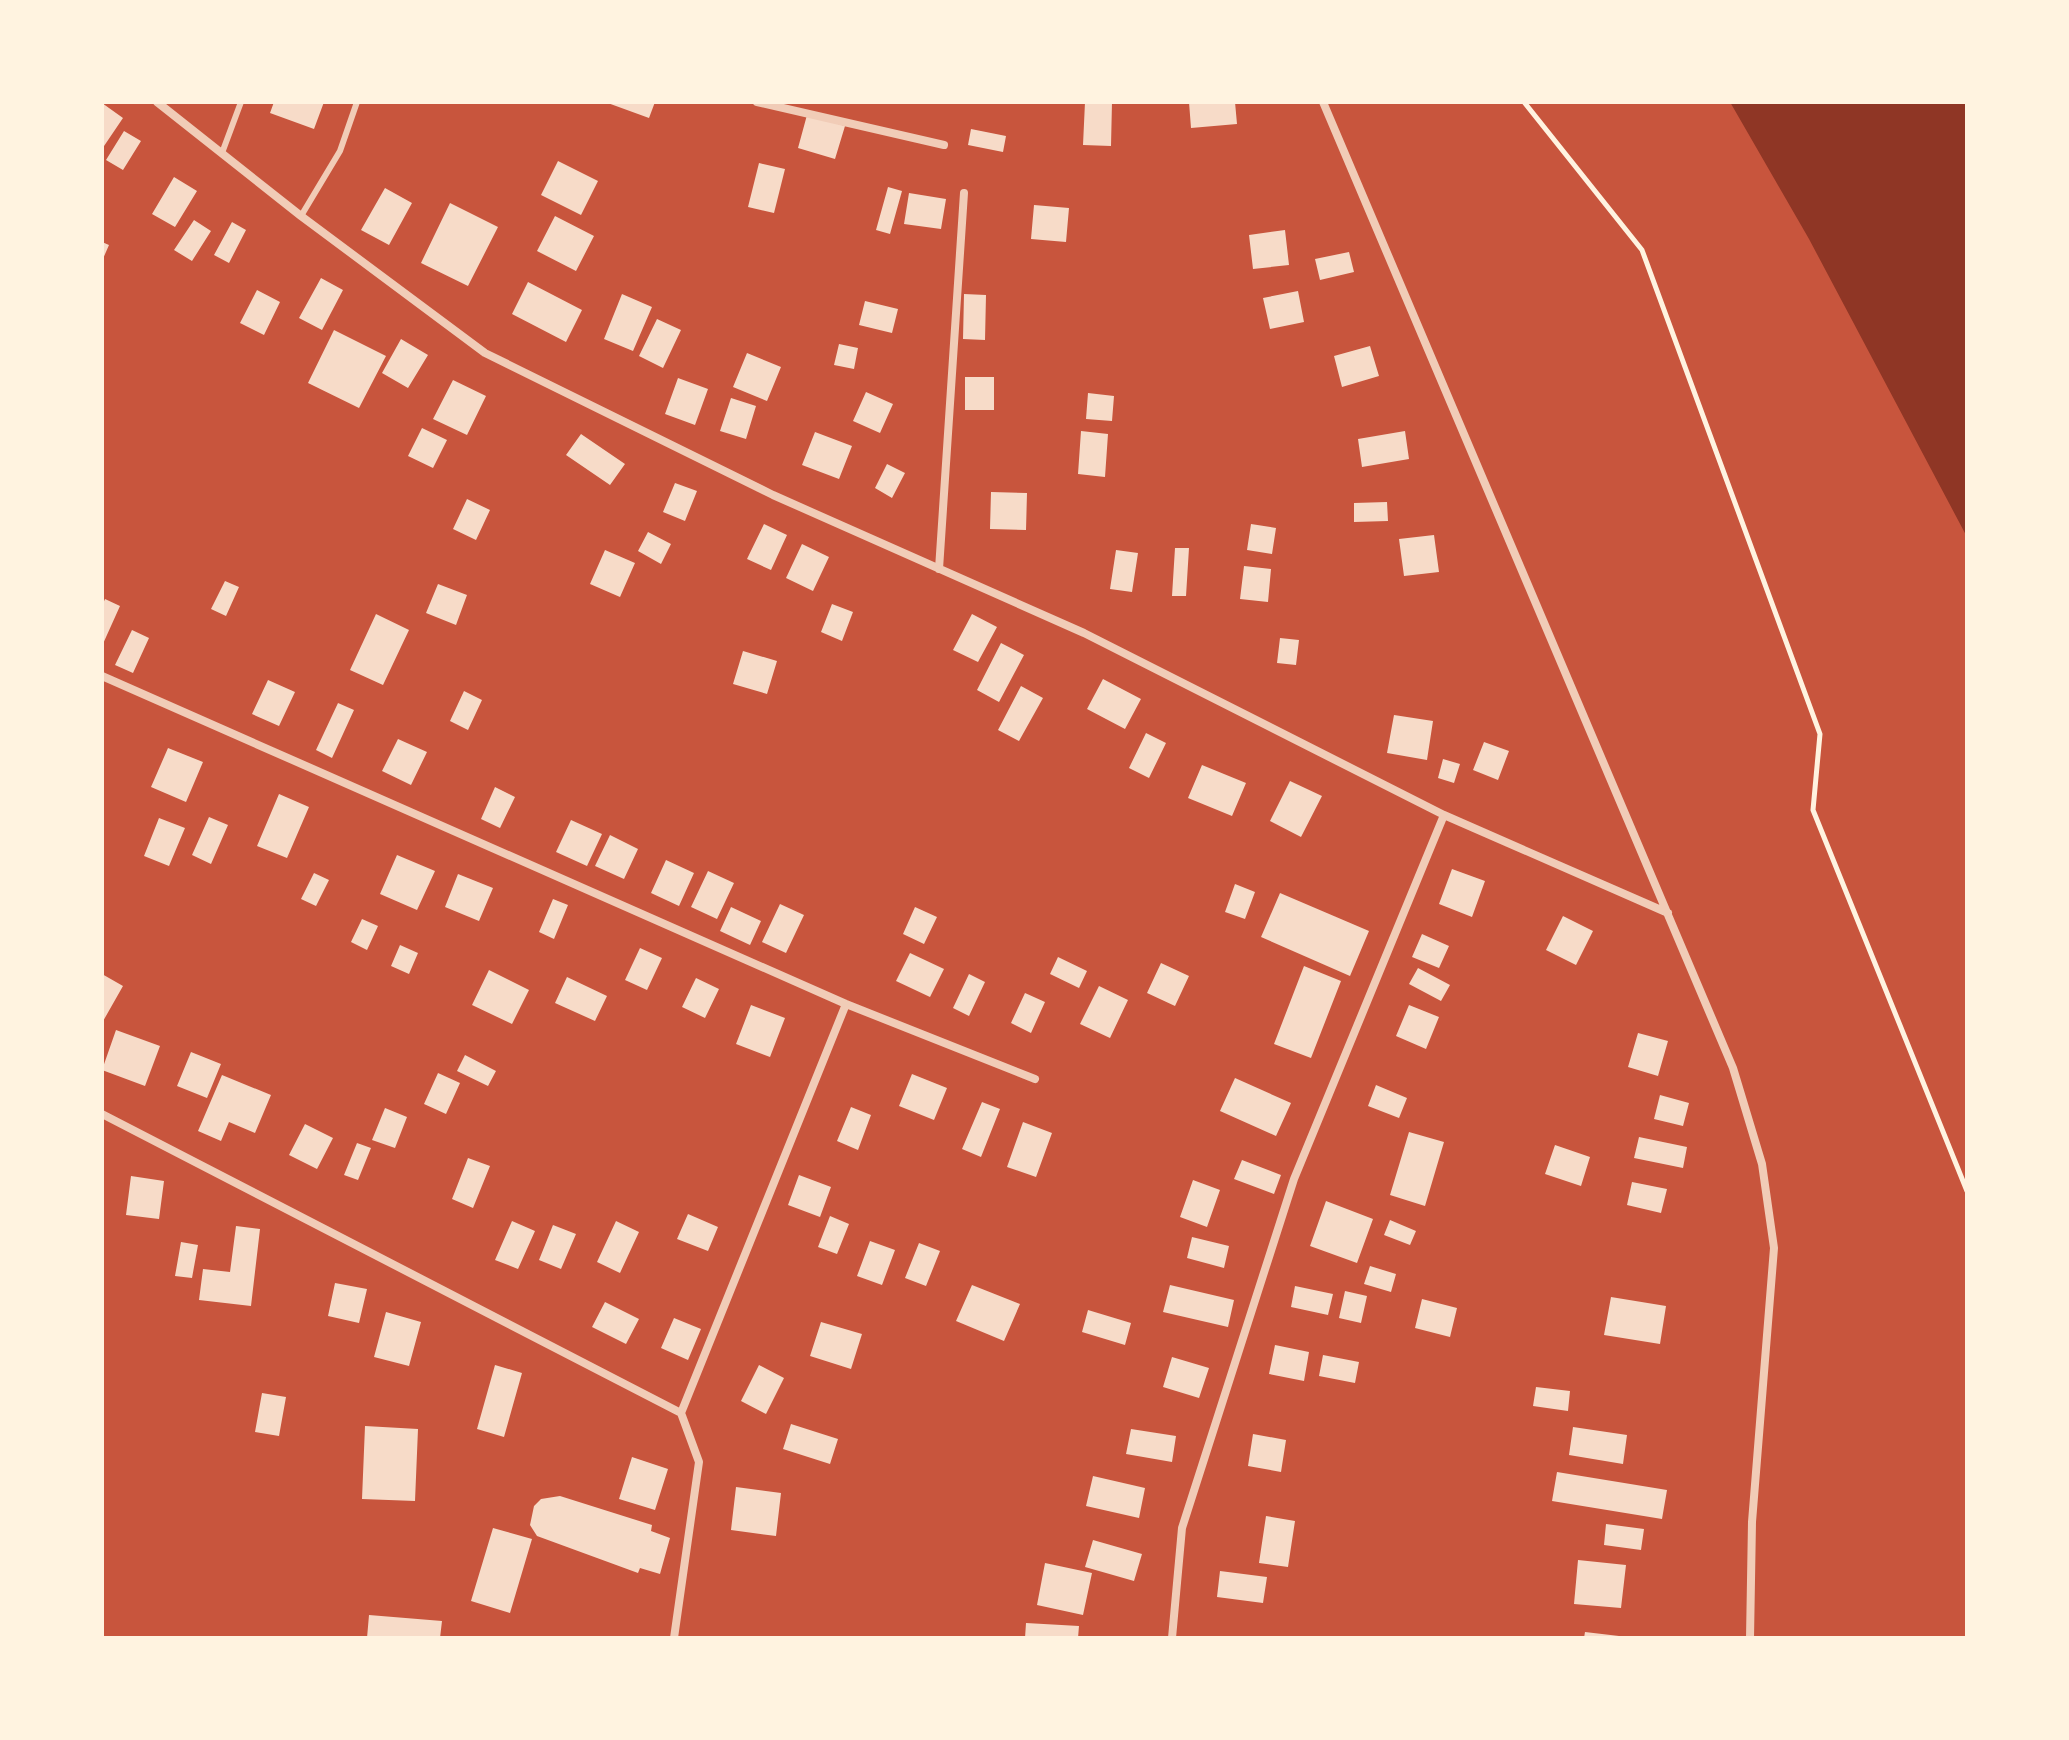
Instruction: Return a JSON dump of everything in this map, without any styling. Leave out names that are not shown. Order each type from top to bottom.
[{"type":"street","points":[[157,102],[301,216],[485,353],[773,495],[1084,633],[1444,815],[1668,913]]},
{"type":"street","points":[[757,102],[944,145]]},
{"type":"street","points":[[1323,102],[1733,1068],[1762,1164],[1774,1248],[1752,1522],[1750,1638]]},
{"type":"street","points":[[939,569],[964,193]]},
{"type":"street","points":[[102,676],[846,1004],[1035,1079]]},
{"type":"street","points":[[1172,1638],[1182,1528],[1294,1179],[1444,815]]},
{"type":"street","points":[[674,1638],[699,1462],[681,1413],[846,1004]]},
{"type":"street","points":[[102,1114],[681,1413]]},
{"type":"lane","points":[[222,153],[241,102]]},
{"type":"lane","points":[[301,216],[340,151],[357,102]]},
{"type":"path","points":[[1524,102],[1642,250],[1820,734],[1813,810],[1967,1191]]},
{"type":"shaded area","points":[[1730,102],[1967,102],[1967,537],[1809,239]]},
{"type":"building","points":[[274,102],[324,102],[314,129],[270,113]]},
{"type":"building","points":[[605,102],[655,102],[649,118]]},
{"type":"building","points":[[1085,102],[1112,102],[1111,146],[1083,145]]},
{"type":"building","points":[[1189,102],[1235,102],[1237,124],[1191,128]]},
{"type":"building","points":[[102,103],[123,118],[102,149]]},
{"type":"building","points":[[807,115],[845,126],[835,159],[798,148]]},
{"type":"building","points":[[971,129],[1006,136],[1003,152],[968,145]]},
{"type":"building","points":[[124,131],[141,141],[123,170],[106,160]]},
{"type":"building","points":[[558,161],[598,181],[581,215],[541,195]]},
{"type":"building","points":[[759,163],[785,169],[774,213],[748,207]]},
{"type":"building","points":[[174,177],[197,191],[175,227],[152,214]]},
{"type":"building","points":[[888,187],[902,191],[890,234],[876,230]]},
{"type":"building","points":[[385,188],[412,203],[389,245],[361,230]]},
{"type":"building","points":[[909,193],[946,199],[941,229],[904,224]]},
{"type":"building","points":[[450,203],[498,227],[468,286],[421,263]]},
{"type":"building","points":[[1034,205],[1069,208],[1066,242],[1031,239]]},
{"type":"building","points":[[555,216],[594,236],[576,271],[537,251]]},
{"type":"building","points":[[194,220],[211,231],[192,261],[174,250]]},
{"type":"building","points":[[232,222],[246,230],[229,263],[214,255]]},
{"type":"building","points":[[1285,230],[1289,265],[1253,269],[1249,235]]},
{"type":"building","points":[[102,242],[109,245],[102,261]]},
{"type":"building","points":[[1349,252],[1354,272],[1320,280],[1315,259]]},
{"type":"building","points":[[321,278],[343,290],[322,330],[299,318]]},
{"type":"building","points":[[528,282],[582,310],[566,342],[512,314]]},
{"type":"building","points":[[257,290],[280,302],[264,335],[240,323]]},
{"type":"building","points":[[1298,291],[1304,322],[1270,329],[1263,298]]},
{"type":"building","points":[[622,294],[652,307],[633,351],[604,339]]},
{"type":"building","points":[[964,294],[986,295],[985,340],[963,339]]},
{"type":"building","points":[[865,301],[898,309],[892,333],[859,325]]},
{"type":"building","points":[[657,319],[681,330],[663,368],[639,356]]},
{"type":"building","points":[[334,330],[386,356],[359,408],[308,383]]},
{"type":"building","points":[[401,339],[428,355],[408,388],[382,373]]},
{"type":"building","points":[[839,344],[858,348],[854,369],[834,365]]},
{"type":"building","points":[[1370,346],[1379,376],[1342,387],[1334,356]]},
{"type":"building","points":[[747,353],[781,367],[767,401],[733,387]]},
{"type":"building","points":[[965,377],[994,377],[994,410],[965,410]]},
{"type":"building","points":[[678,378],[708,389],[695,425],[665,414]]},
{"type":"building","points":[[453,380],[486,396],[467,435],[433,419]]},
{"type":"building","points":[[866,392],[893,404],[880,433],[853,421]]},
{"type":"building","points":[[1088,393],[1114,396],[1112,421],[1086,419]]},
{"type":"building","points":[[731,398],[756,406],[746,439],[720,431]]},
{"type":"building","points":[[422,428],[447,440],[433,468],[408,456]]},
{"type":"building","points":[[1081,431],[1108,434],[1105,477],[1078,474]]},
{"type":"building","points":[[1405,431],[1409,459],[1362,467],[1358,439]]},
{"type":"building","points":[[815,432],[852,446],[839,479],[802,465]]},
{"type":"building","points":[[581,434],[625,464],[610,485],[566,455]]},
{"type":"building","points":[[887,464],[905,473],[892,498],[875,488]]},
{"type":"building","points":[[675,483],[697,491],[685,521],[663,512]]},
{"type":"building","points":[[991,492],[1027,493],[1026,530],[990,529]]},
{"type":"building","points":[[467,499],[490,510],[476,540],[453,529]]},
{"type":"building","points":[[1387,502],[1388,521],[1354,522],[1354,503]]},
{"type":"building","points":[[764,524],[787,535],[771,570],[747,559]]},
{"type":"building","points":[[1251,524],[1276,528],[1272,554],[1247,550]]},
{"type":"building","points":[[648,532],[671,544],[661,564],[638,551]]},
{"type":"building","points":[[1434,535],[1439,572],[1404,576],[1399,539]]},
{"type":"building","points":[[802,544],[829,557],[813,591],[786,578]]},
{"type":"building","points":[[1175,548],[1189,548],[1186,596],[1172,596]]},
{"type":"building","points":[[605,550],[635,563],[620,597],[590,584]]},
{"type":"building","points":[[1116,550],[1138,553],[1132,592],[1110,589]]},
{"type":"building","points":[[1244,566],[1271,569],[1268,602],[1240,599]]},
{"type":"building","points":[[225,581],[239,587],[226,616],[211,609]]},
{"type":"building","points":[[438,584],[467,595],[456,625],[426,613]]},
{"type":"building","points":[[105,599],[120,606],[102,646],[102,606]]},
{"type":"building","points":[[832,604],[853,612],[842,641],[821,632]]},
{"type":"building","points":[[376,614],[409,630],[383,685],[350,670]]},
{"type":"building","points":[[972,614],[997,627],[978,662],[953,650]]},
{"type":"building","points":[[132,630],[149,638],[133,673],[115,665]]},
{"type":"building","points":[[1280,638],[1299,640],[1296,665],[1277,663]]},
{"type":"building","points":[[1001,643],[1024,655],[999,702],[977,690]]},
{"type":"building","points":[[743,651],[777,661],[767,694],[733,684]]},
{"type":"building","points":[[1103,679],[1141,699],[1125,729],[1087,709]]},
{"type":"building","points":[[268,680],[295,692],[279,726],[252,714]]},
{"type":"building","points":[[1021,686],[1043,698],[1019,741],[998,730]]},
{"type":"building","points":[[464,691],[482,700],[468,730],[450,721]]},
{"type":"building","points":[[338,703],[354,710],[332,758],[316,750]]},
{"type":"building","points":[[1394,715],[1433,721],[1427,760],[1387,753]]},
{"type":"building","points":[[1146,733],[1166,743],[1149,778],[1129,768]]},
{"type":"building","points":[[398,739],[427,752],[411,785],[382,771]]},
{"type":"building","points":[[1484,742],[1509,751],[1498,780],[1473,770]]},
{"type":"building","points":[[168,748],[203,762],[186,802],[151,787]]},
{"type":"building","points":[[1443,759],[1460,764],[1454,783],[1438,778]]},
{"type":"building","points":[[1202,765],[1246,783],[1232,816],[1188,798]]},
{"type":"building","points":[[1290,781],[1322,796],[1301,837],[1270,821]]},
{"type":"building","points":[[495,787],[515,797],[500,828],[481,819]]},
{"type":"building","points":[[279,794],[309,807],[287,858],[257,846]]},
{"type":"building","points":[[209,817],[228,825],[211,864],[192,855]]},
{"type":"building","points":[[159,818],[185,828],[169,866],[144,856]]},
{"type":"building","points":[[571,820],[602,834],[587,866],[556,852]]},
{"type":"building","points":[[610,835],[638,849],[624,879],[595,866]]},
{"type":"building","points":[[397,855],[435,871],[417,910],[380,894]]},
{"type":"building","points":[[666,860],[694,873],[679,906],[651,893]]},
{"type":"building","points":[[1452,869],[1485,881],[1472,917],[1439,904]]},
{"type":"building","points":[[708,871],[734,883],[717,919],[691,907]]},
{"type":"building","points":[[314,873],[329,880],[316,906],[301,899]]},
{"type":"building","points":[[458,874],[493,888],[479,921],[445,907]]},
{"type":"building","points":[[1235,884],[1255,892],[1245,919],[1225,912]]},
{"type":"building","points":[[1280,893],[1369,931],[1350,976],[1261,937]]},
{"type":"building","points":[[553,899],[568,905],[554,939],[539,932]]},
{"type":"building","points":[[780,904],[804,915],[786,953],[762,942]]},
{"type":"building","points":[[731,907],[761,921],[750,945],[720,931]]},
{"type":"building","points":[[915,907],[937,917],[924,944],[903,934]]},
{"type":"building","points":[[1563,916],[1593,931],[1576,965],[1546,950]]},
{"type":"building","points":[[362,919],[378,926],[367,950],[351,942]]},
{"type":"building","points":[[1422,934],[1449,946],[1439,968],[1412,957]]},
{"type":"building","points":[[400,945],[418,953],[409,974],[391,966]]},
{"type":"building","points":[[640,948],[662,958],[647,990],[625,980]]},
{"type":"building","points":[[910,953],[944,969],[930,997],[896,981]]},
{"type":"building","points":[[1058,957],[1087,971],[1079,988],[1050,974]]},
{"type":"building","points":[[1161,963],[1189,976],[1175,1006],[1147,993]]},
{"type":"building","points":[[1304,966],[1341,981],[1311,1058],[1274,1044]]},
{"type":"building","points":[[1418,968],[1450,985],[1441,1001],[1409,984]]},
{"type":"building","points":[[489,970],[529,990],[512,1024],[472,1005]]},
{"type":"building","points":[[102,974],[123,986],[102,1023]]},
{"type":"building","points":[[969,974],[985,982],[969,1016],[953,1008]]},
{"type":"building","points":[[567,977],[607,996],[595,1021],[555,1003]]},
{"type":"building","points":[[696,978],[719,989],[705,1018],[682,1007]]},
{"type":"building","points":[[1099,986],[1128,1000],[1110,1038],[1080,1024]]},
{"type":"building","points":[[1025,993],[1045,1002],[1031,1033],[1011,1023]]},
{"type":"building","points":[[751,1005],[785,1018],[770,1057],[736,1044]]},
{"type":"building","points":[[1409,1005],[1439,1017],[1426,1049],[1396,1036]]},
{"type":"building","points":[[116,1030],[160,1046],[145,1086],[102,1070]]},
{"type":"building","points":[[1638,1033],[1668,1041],[1658,1076],[1628,1067]]},
{"type":"building","points":[[191,1052],[221,1064],[207,1098],[177,1086]]},
{"type":"building","points":[[465,1055],[496,1071],[488,1086],[457,1071]]},
{"type":"building","points":[[438,1073],[460,1083],[446,1114],[424,1104]]},
{"type":"building","points":[[912,1074],[947,1088],[934,1120],[899,1106]]},
{"type":"building","points":[[222,1075],[271,1095],[255,1133],[229,1122],[221,1141],[198,1131]]},
{"type":"building","points":[[1235,1078],[1291,1103],[1276,1136],[1220,1111]]},
{"type":"building","points":[[1376,1085],[1407,1098],[1399,1118],[1368,1106]]},
{"type":"building","points":[[1660,1095],[1689,1103],[1683,1126],[1654,1119]]},
{"type":"building","points":[[982,1102],[1000,1109],[981,1157],[962,1149]]},
{"type":"building","points":[[851,1107],[871,1115],[858,1150],[837,1141]]},
{"type":"building","points":[[385,1108],[407,1117],[395,1148],[372,1140]]},
{"type":"building","points":[[1023,1122],[1052,1133],[1036,1177],[1007,1167]]},
{"type":"building","points":[[305,1124],[333,1138],[317,1169],[289,1155]]},
{"type":"building","points":[[1409,1132],[1444,1142],[1425,1206],[1390,1195]]},
{"type":"building","points":[[1639,1137],[1687,1147],[1683,1168],[1634,1158]]},
{"type":"building","points":[[357,1143],[371,1148],[358,1180],[344,1175]]},
{"type":"building","points":[[1555,1145],[1590,1157],[1581,1186],[1545,1174]]},
{"type":"building","points":[[468,1158],[490,1166],[473,1208],[452,1199]]},
{"type":"building","points":[[1242,1160],[1281,1175],[1274,1194],[1234,1179]]},
{"type":"building","points":[[799,1175],[831,1187],[820,1217],[788,1205]]},
{"type":"building","points":[[131,1176],[164,1181],[159,1219],[126,1215]]},
{"type":"building","points":[[1193,1180],[1220,1190],[1207,1227],[1180,1217]]},
{"type":"building","points":[[1632,1182],[1667,1189],[1661,1213],[1627,1205]]},
{"type":"building","points":[[1326,1201],[1373,1219],[1357,1263],[1310,1246]]},
{"type":"building","points":[[688,1214],[718,1227],[708,1251],[677,1239]]},
{"type":"building","points":[[830,1216],[849,1224],[837,1254],[818,1247]]},
{"type":"building","points":[[1390,1220],[1416,1231],[1410,1245],[1384,1235]]},
{"type":"building","points":[[512,1221],[535,1231],[518,1269],[495,1260]]},
{"type":"building","points":[[616,1221],[639,1232],[620,1273],[597,1262]]},
{"type":"building","points":[[553,1225],[576,1234],[561,1269],[539,1260]]},
{"type":"building","points":[[236,1226],[260,1229],[251,1306],[199,1300],[203,1269],[230,1272]]},
{"type":"building","points":[[1192,1237],[1229,1246],[1224,1268],[1187,1258]]},
{"type":"building","points":[[870,1241],[895,1250],[882,1285],[857,1276]]},
{"type":"building","points":[[181,1242],[198,1245],[192,1278],[175,1276]]},
{"type":"building","points":[[919,1243],[940,1251],[926,1286],[905,1278]]},
{"type":"building","points":[[1370,1266],[1396,1274],[1391,1292],[1364,1284]]},
{"type":"building","points":[[335,1283],[367,1289],[359,1323],[328,1316]]},
{"type":"building","points":[[972,1285],[1020,1304],[1004,1341],[956,1321]]},
{"type":"building","points":[[1170,1285],[1234,1300],[1228,1327],[1163,1312]]},
{"type":"building","points":[[1295,1286],[1333,1294],[1328,1315],[1291,1307]]},
{"type":"building","points":[[1345,1291],[1367,1296],[1361,1323],[1339,1318]]},
{"type":"building","points":[[1611,1297],[1666,1306],[1660,1344],[1604,1335]]},
{"type":"building","points":[[1422,1299],[1457,1308],[1450,1337],[1415,1328]]},
{"type":"building","points":[[605,1302],[639,1319],[626,1344],[592,1327]]},
{"type":"building","points":[[1088,1310],[1131,1323],[1125,1345],[1082,1332]]},
{"type":"building","points":[[386,1312],[421,1322],[409,1366],[374,1357]]},
{"type":"building","points":[[674,1318],[701,1329],[688,1360],[661,1348]]},
{"type":"building","points":[[821,1322],[862,1334],[851,1369],[810,1356]]},
{"type":"building","points":[[1275,1345],[1309,1352],[1304,1381],[1269,1374]]},
{"type":"building","points":[[1323,1355],[1359,1362],[1355,1383],[1319,1376]]},
{"type":"building","points":[[1172,1357],[1209,1368],[1199,1398],[1163,1387]]},
{"type":"building","points":[[495,1365],[522,1373],[504,1437],[477,1429]]},
{"type":"building","points":[[759,1365],[784,1378],[766,1414],[741,1401]]},
{"type":"building","points":[[1536,1387],[1570,1391],[1568,1411],[1533,1406]]},
{"type":"building","points":[[262,1393],[286,1397],[279,1436],[255,1432]]},
{"type":"building","points":[[791,1424],[838,1439],[830,1464],[783,1449]]},
{"type":"building","points":[[365,1426],[418,1429],[415,1501],[362,1499]]},
{"type":"building","points":[[1573,1427],[1627,1435],[1623,1464],[1569,1455]]},
{"type":"building","points":[[1131,1429],[1176,1436],[1172,1462],[1126,1454]]},
{"type":"building","points":[[1253,1434],[1286,1440],[1281,1472],[1248,1466]]},
{"type":"building","points":[[632,1457],[668,1469],[655,1510],[619,1499]]},
{"type":"building","points":[[1557,1472],[1667,1490],[1662,1519],[1552,1501]]},
{"type":"building","points":[[1093,1476],[1145,1488],[1139,1518],[1086,1506]]},
{"type":"building","points":[[736,1487],[781,1493],[776,1536],[731,1530]]},
{"type":"building","points":[[560,1496],[652,1525],[651,1531],[670,1538],[660,1574],[640,1568],[638,1573],[537,1536],[530,1525],[534,1506],[541,1499]]},
{"type":"building","points":[[1266,1516],[1295,1521],[1288,1567],[1259,1563]]},
{"type":"building","points":[[1606,1524],[1644,1529],[1641,1550],[1604,1545]]},
{"type":"building","points":[[493,1528],[532,1539],[510,1613],[471,1601]]},
{"type":"building","points":[[1093,1540],[1142,1554],[1134,1581],[1085,1567]]},
{"type":"building","points":[[1578,1560],[1626,1565],[1621,1608],[1574,1604]]},
{"type":"building","points":[[1045,1563],[1092,1573],[1083,1615],[1037,1605]]},
{"type":"building","points":[[1220,1571],[1267,1577],[1263,1603],[1217,1597]]},
{"type":"building","points":[[369,1615],[442,1621],[440,1638],[367,1638]]},
{"type":"building","points":[[1026,1623],[1079,1626],[1078,1638],[1025,1638]]},
{"type":"building","points":[[1585,1632],[1619,1636],[1619,1638],[1584,1638]]}]
